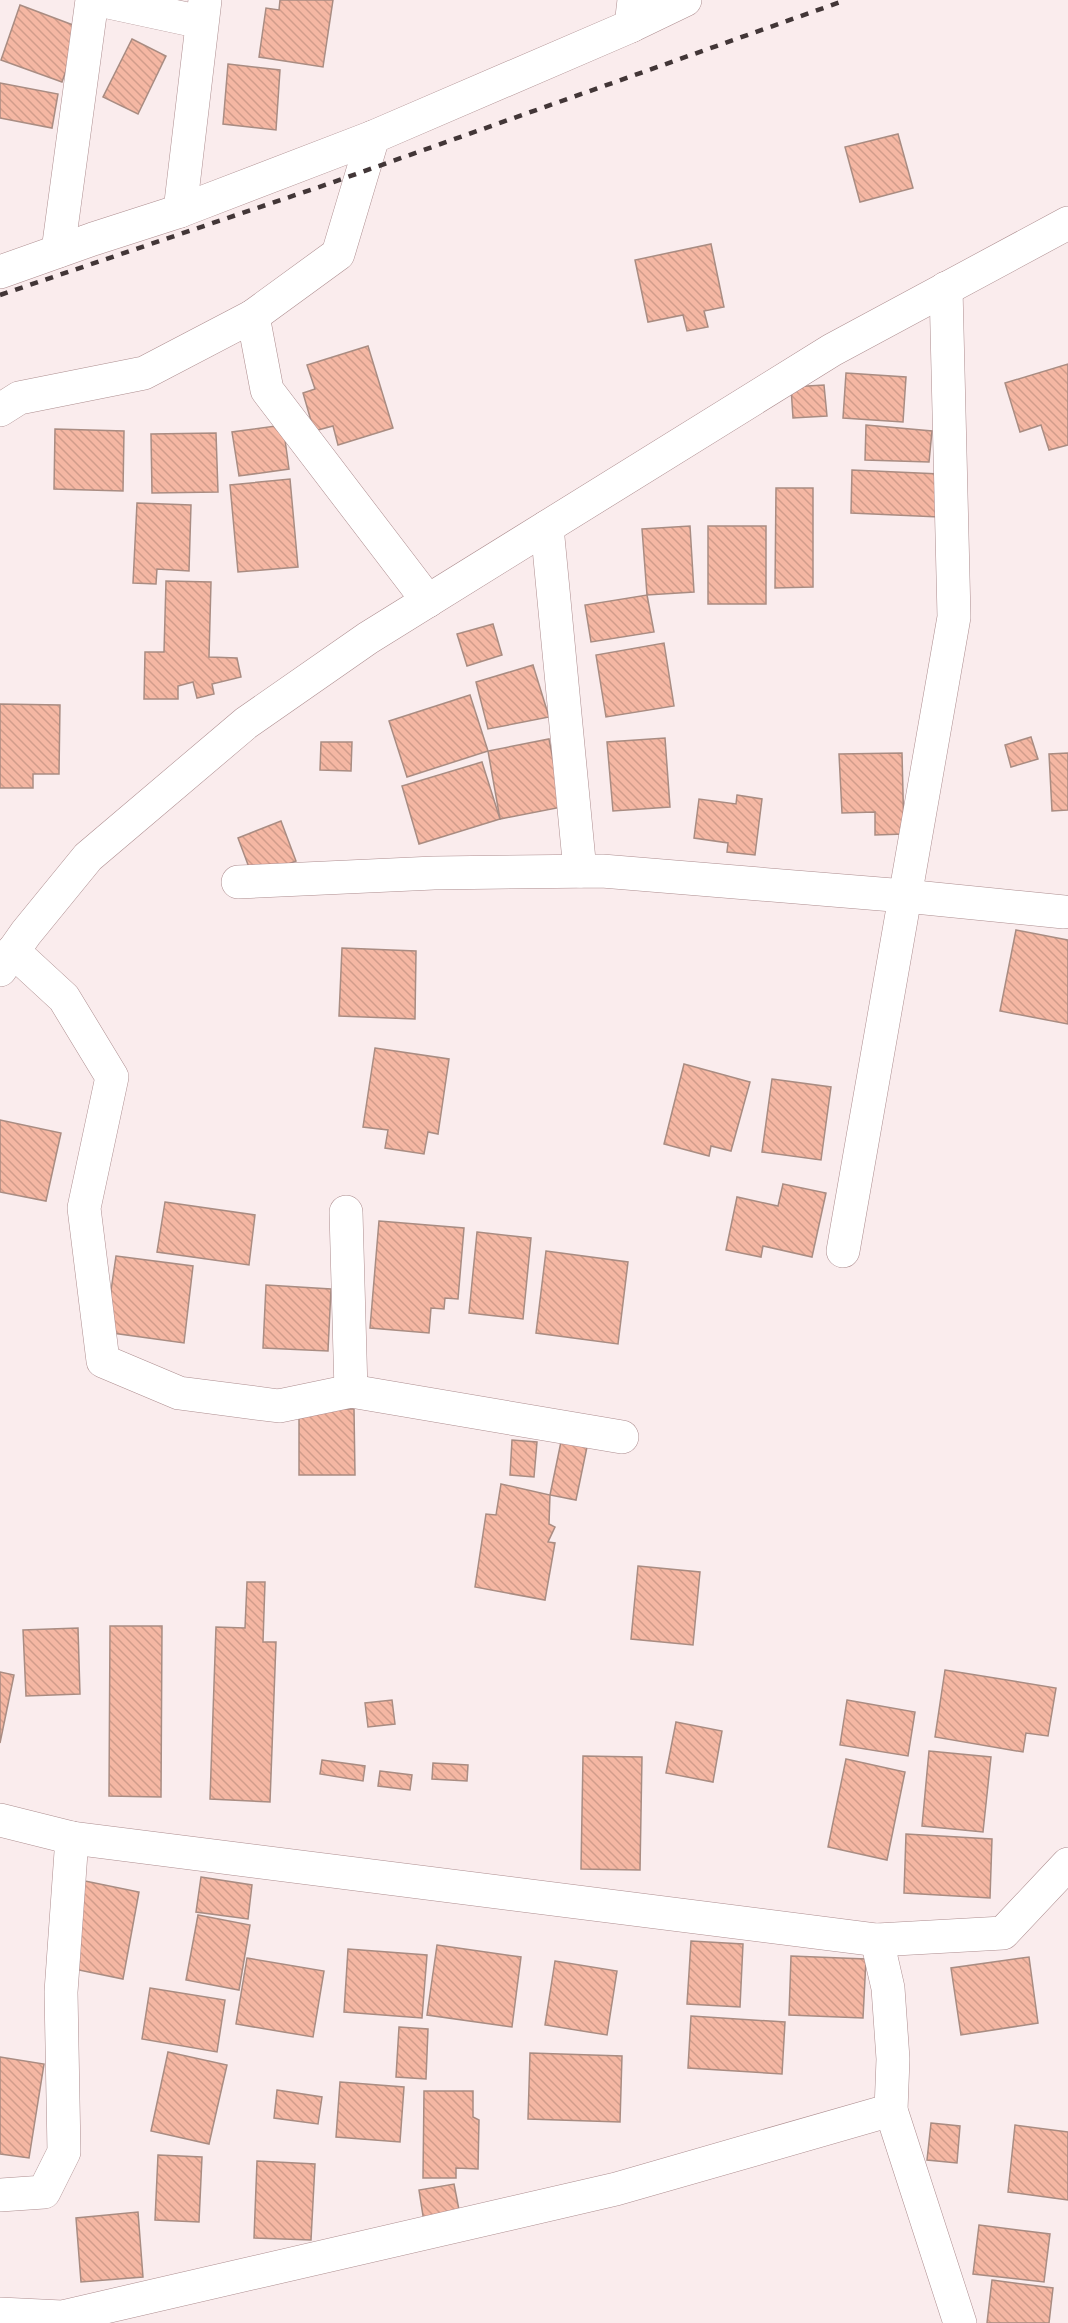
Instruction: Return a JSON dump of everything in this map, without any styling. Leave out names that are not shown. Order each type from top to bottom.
[{"type":"street","points":[[58,251],[92,0]]},
{"type":"street","points":[[99,0],[203,11],[180,211]]},
{"type":"street","points":[[0,272],[180,211],[373,137],[633,13],[685,0]]},
{"type":"street","points":[[0,410],[19,398],[144,373],[253,316],[338,254],[373,137]]},
{"type":"street","points":[[622,1437],[351,1392],[279,1406],[179,1393],[103,1360],[84,1208],[112,1077],[64,998],[7,961],[26,933],[88,857],[246,723],[368,638],[832,350],[1068,223]]},
{"type":"street","points":[[843,1251],[954,617],[946,288]]},
{"type":"street","points":[[253,316],[267,390],[428,601]]},
{"type":"street","points":[[547,527],[580,871]]},
{"type":"street","points":[[238,882],[434,873],[602,871],[905,896],[1064,912]]},
{"type":"street","points":[[346,1212],[351,1392]]},
{"type":"street","points":[[0,1820],[72,1839],[877,1940],[1002,1933],[1068,1864]]},
{"type":"street","points":[[0,2195],[44,2192],[64,2152],[61,1992],[72,1839]]},
{"type":"street","points":[[877,1940],[888,1988],[893,2059],[891,2110],[960,2323]]},
{"type":"street","points":[[0,2314],[63,2317],[616,2189],[891,2110]]},
{"type":"building","points":[[280,0],[333,0],[323,67],[259,57],[266,8],[279,10]]},
{"type":"building","points":[[20,5],[81,28],[62,82],[1,60]]},
{"type":"building","points":[[132,39],[166,56],[138,114],[103,97]]},
{"type":"building","points":[[228,64],[280,70],[276,130],[223,124]]},
{"type":"building","points":[[0,83],[58,94],[52,128],[0,118]]},
{"type":"building","points":[[898,134],[913,188],[860,202],[845,147]]},
{"type":"building","points":[[711,244],[724,307],[704,311],[708,327],[687,331],[683,315],[648,322],[635,260]]},
{"type":"building","points":[[368,346],[393,428],[338,445],[333,426],[314,431],[303,393],[315,389],[307,365]]},
{"type":"building","points":[[1068,364],[1068,445],[1049,450],[1041,425],[1020,432],[1005,383]]},
{"type":"building","points":[[846,373],[906,377],[903,422],[843,418]]},
{"type":"building","points":[[824,385],[827,416],[793,418],[791,387]]},
{"type":"building","points":[[283,425],[289,469],[239,476],[232,432]]},
{"type":"building","points":[[866,425],[932,431],[929,462],[865,460]]},
{"type":"building","points":[[55,429],[124,431],[123,491],[54,489]]},
{"type":"building","points":[[216,433],[218,492],[152,493],[151,434]]},
{"type":"building","points":[[852,470],[940,474],[939,517],[851,513]]},
{"type":"building","points":[[290,479],[298,567],[238,572],[230,485]]},
{"type":"building","points":[[776,488],[813,488],[813,587],[775,588]]},
{"type":"building","points":[[137,503],[191,505],[189,571],[157,569],[156,584],[133,583]]},
{"type":"building","points":[[690,526],[694,592],[647,595],[642,529]]},
{"type":"building","points":[[708,526],[766,526],[766,604],[708,604]]},
{"type":"building","points":[[166,581],[211,582],[209,657],[237,658],[241,677],[212,684],[214,694],[197,698],[193,682],[178,686],[178,699],[144,699],[145,652],[164,652]]},
{"type":"building","points":[[647,595],[654,632],[591,642],[585,605]]},
{"type":"building","points":[[493,624],[502,655],[467,666],[457,634]]},
{"type":"building","points":[[664,643],[674,706],[606,717],[596,655]]},
{"type":"building","points":[[533,665],[549,717],[488,729],[476,682]]},
{"type":"building","points":[[470,695],[488,751],[407,777],[389,721]]},
{"type":"building","points":[[0,704],[60,705],[59,774],[33,774],[33,788],[0,788]]},
{"type":"building","points":[[1031,737],[1038,759],[1011,767],[1005,745]]},
{"type":"building","points":[[665,738],[670,807],[613,811],[607,742]]},
{"type":"building","points":[[549,739],[562,807],[500,819],[488,751]]},
{"type":"building","points":[[321,742],[352,742],[351,771],[320,770]]},
{"type":"building","points":[[902,753],[904,834],[875,835],[875,812],[842,813],[839,754]]},
{"type":"building","points":[[1068,753],[1068,810],[1052,811],[1049,754]]},
{"type":"building","points":[[482,762],[500,819],[419,844],[402,786]]},
{"type":"building","points":[[737,795],[762,799],[755,855],[727,852],[728,843],[694,838],[699,799],[736,804]]},
{"type":"building","points":[[281,821],[296,861],[253,878],[238,838]]},
{"type":"building","points":[[1016,930],[1068,940],[1068,1024],[1000,1011]]},
{"type":"building","points":[[342,948],[416,951],[415,1019],[339,1016]]},
{"type":"building","points":[[375,1048],[449,1059],[438,1134],[428,1132],[424,1154],[385,1148],[388,1130],[363,1127]]},
{"type":"building","points":[[684,1064],[750,1082],[731,1151],[711,1146],[709,1156],[664,1144]]},
{"type":"building","points":[[772,1079],[831,1087],[821,1160],[762,1152]]},
{"type":"building","points":[[0,1120],[61,1133],[46,1201],[0,1192]]},
{"type":"building","points":[[783,1184],[826,1193],[812,1257],[763,1246],[761,1257],[726,1250],[737,1197],[778,1206]]},
{"type":"building","points":[[165,1202],[255,1215],[249,1265],[157,1252]]},
{"type":"building","points":[[379,1221],[464,1228],[458,1299],[445,1298],[444,1309],[431,1308],[429,1333],[370,1328]]},
{"type":"building","points":[[477,1232],[531,1238],[523,1319],[469,1313]]},
{"type":"building","points":[[546,1251],[628,1262],[618,1344],[536,1333]]},
{"type":"building","points":[[116,1256],[193,1266],[184,1343],[105,1332]]},
{"type":"building","points":[[266,1285],[331,1289],[328,1351],[263,1348]]},
{"type":"building","points":[[299,1409],[354,1409],[355,1475],[299,1475]]},
{"type":"building","points":[[562,1437],[588,1442],[576,1500],[550,1495]]},
{"type":"building","points":[[512,1440],[537,1442],[534,1477],[510,1475]]},
{"type":"building","points":[[501,1484],[550,1495],[549,1524],[555,1527],[548,1542],[555,1543],[545,1600],[475,1587],[486,1514],[496,1515]]},
{"type":"building","points":[[638,1566],[700,1572],[693,1645],[631,1639]]},
{"type":"building","points":[[247,1582],[265,1582],[263,1642],[276,1642],[270,1802],[210,1799],[216,1627],[245,1628]]},
{"type":"building","points":[[110,1626],[162,1626],[161,1797],[109,1796]]},
{"type":"building","points":[[78,1628],[80,1694],[26,1696],[23,1630]]},
{"type":"building","points":[[945,1670],[1056,1688],[1048,1736],[1026,1733],[1023,1752],[935,1737]]},
{"type":"building","points":[[0,1672],[14,1675],[0,1743]]},
{"type":"building","points":[[392,1700],[395,1724],[368,1727],[365,1703]]},
{"type":"building","points":[[847,1700],[915,1712],[908,1756],[840,1745]]},
{"type":"building","points":[[676,1722],[722,1731],[713,1782],[666,1773]]},
{"type":"building","points":[[929,1751],[991,1757],[983,1832],[922,1826]]},
{"type":"building","points":[[583,1756],[642,1757],[640,1870],[581,1869]]},
{"type":"building","points":[[846,1759],[905,1772],[887,1860],[828,1847]]},
{"type":"building","points":[[322,1760],[365,1766],[363,1781],[320,1774]]},
{"type":"building","points":[[433,1763],[468,1765],[467,1781],[432,1779]]},
{"type":"building","points":[[380,1771],[412,1775],[410,1790],[378,1786]]},
{"type":"building","points":[[906,1834],[992,1839],[990,1898],[904,1893]]},
{"type":"building","points":[[201,1877],[252,1885],[248,1919],[196,1912]]},
{"type":"building","points":[[85,1881],[139,1892],[123,1979],[69,1968]]},
{"type":"building","points":[[198,1915],[250,1925],[239,1990],[186,1980]]},
{"type":"building","points":[[691,1941],[743,1944],[740,2007],[687,2004]]},
{"type":"building","points":[[437,1945],[521,1957],[512,2027],[427,2015]]},
{"type":"building","points":[[348,1949],[427,1955],[422,2018],[344,2012]]},
{"type":"building","points":[[791,1956],[866,1959],[863,2018],[789,2015]]},
{"type":"building","points":[[1029,1957],[1038,2023],[961,2035],[951,1968]]},
{"type":"building","points":[[247,1958],[324,1971],[313,2037],[236,2024]]},
{"type":"building","points":[[555,1961],[617,1971],[607,2035],[545,2025]]},
{"type":"building","points":[[150,1988],[225,2000],[217,2052],[142,2039]]},
{"type":"building","points":[[691,2016],[785,2022],[782,2074],[688,2068]]},
{"type":"building","points":[[399,2027],[428,2029],[426,2079],[396,2077]]},
{"type":"building","points":[[168,2052],[227,2065],[209,2144],[151,2131]]},
{"type":"building","points":[[530,2053],[622,2056],[620,2122],[528,2119]]},
{"type":"building","points":[[0,2057],[44,2064],[29,2158],[0,2154]]},
{"type":"building","points":[[340,2082],[404,2087],[400,2142],[336,2137]]},
{"type":"building","points":[[277,2090],[322,2097],[318,2124],[274,2118]]},
{"type":"building","points":[[424,2091],[473,2091],[473,2117],[479,2120],[478,2169],[456,2168],[456,2178],[423,2178]]},
{"type":"building","points":[[931,2123],[960,2126],[957,2163],[927,2160]]},
{"type":"building","points":[[1015,2125],[1068,2132],[1068,2200],[1008,2192]]},
{"type":"building","points":[[158,2155],[202,2157],[199,2222],[155,2220]]},
{"type":"building","points":[[257,2161],[315,2164],[311,2240],[254,2238]]},
{"type":"building","points":[[454,2184],[460,2215],[424,2222],[419,2190]]},
{"type":"building","points":[[138,2212],[143,2277],[81,2282],[76,2218]]},
{"type":"building","points":[[979,2225],[1050,2234],[1044,2282],[973,2274]]},
{"type":"building","points":[[992,2280],[1053,2288],[1049,2323],[987,2323]]},
{"type":"railway","points":[[0,295],[328,184],[846,0]]}]
